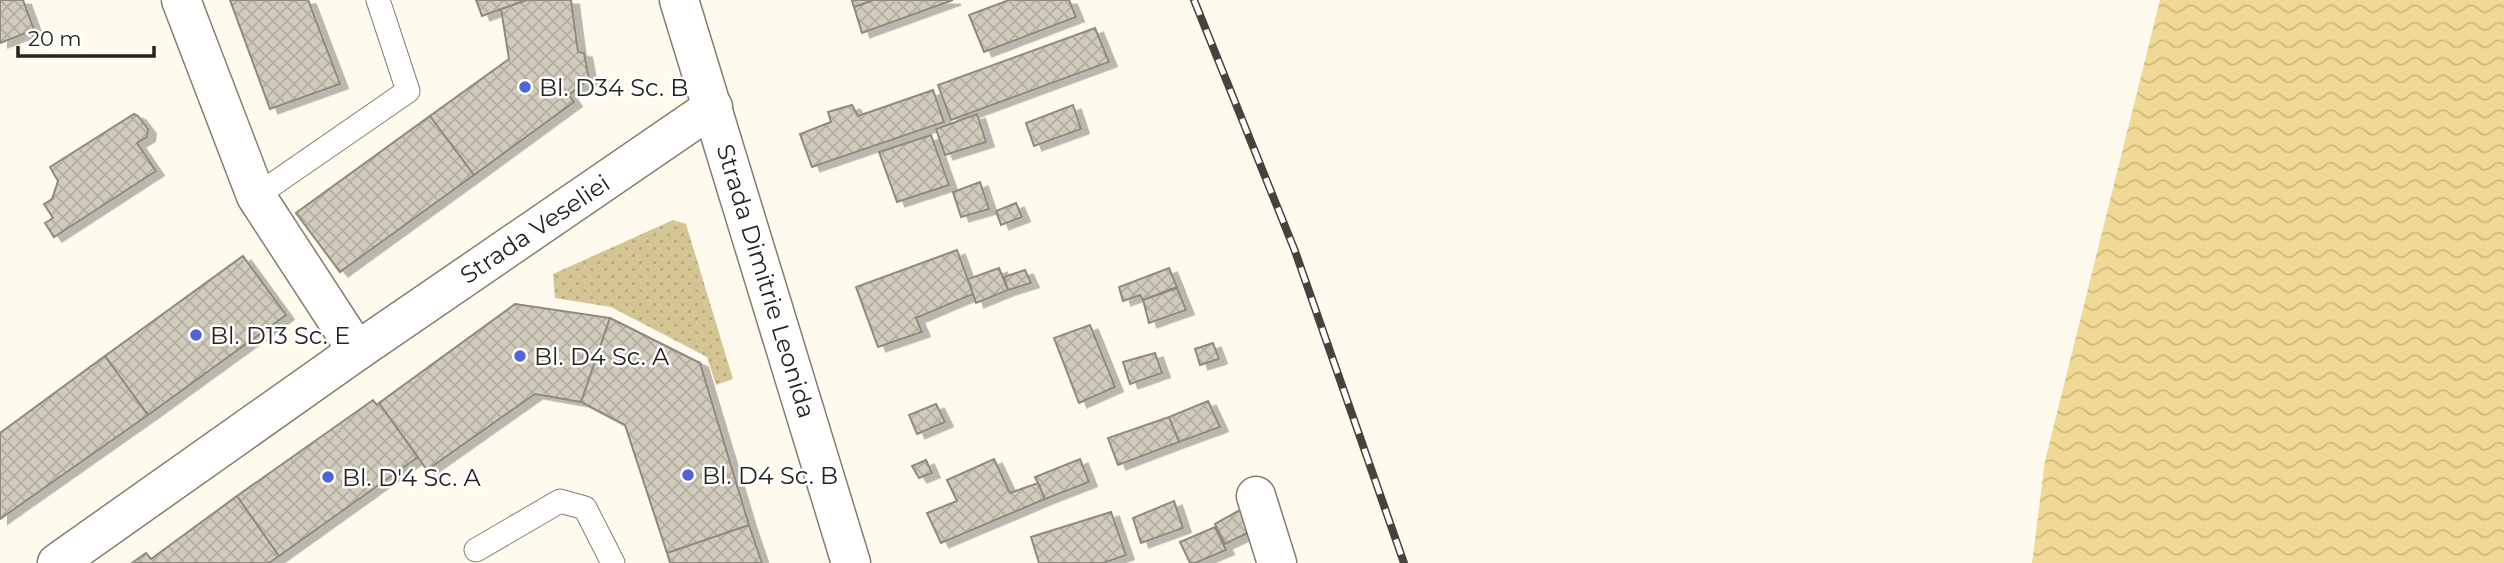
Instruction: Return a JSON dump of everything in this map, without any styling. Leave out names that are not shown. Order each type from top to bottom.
[{"type":"street","points":[[181,0],[256,196],[357,351]]},
{"type":"street","name":"Strada Dimitrie Leonida","points":[[679,0],[851,563]]},
{"type":"street","name":"Strada Veseliei","points":[[58,563],[357,351],[713,107]]},
{"type":"street","points":[[1256,496],[1277,563]]},
{"type":"lane","points":[[256,196],[408,92],[378,0]]},
{"type":"lane","points":[[477,550],[560,500],[585,508],[613,563]]},
{"type":"shaded area","points":[[673,220],[686,224],[733,379],[716,385],[707,357],[611,307],[555,298],[553,274]]},
{"type":"water","points":[[2160,0],[2504,0],[2504,563],[2032,563],[2045,461]]},
{"type":"building","points":[[0,0],[23,0],[34,30],[0,43]]},
{"type":"building","points":[[230,0],[308,0],[340,84],[270,109]]},
{"type":"building","points":[[476,0],[527,0],[482,16]]},
{"type":"building","name":"Bl. D34 Sc. B","points":[[527,0],[571,0],[578,52],[584,53],[589,79],[569,95],[574,102],[474,175],[430,116],[509,59],[501,9]]},
{"type":"building","points":[[854,0],[874,0],[854,7]]},
{"type":"building","points":[[874,0],[953,0],[862,33],[854,7]]},
{"type":"building","points":[[1009,0],[1069,0],[1076,17],[984,52],[969,15]]},
{"type":"building","points":[[1095,28],[1109,62],[951,120],[938,85]]},
{"type":"building","points":[[933,90],[944,122],[812,167],[800,134],[831,122],[828,112],[852,105],[858,116]]},
{"type":"building","points":[[1073,105],[1081,129],[1034,146],[1026,123]]},
{"type":"building","points":[[134,114],[148,129],[147,137],[137,143],[156,171],[54,237],[45,223],[53,218],[44,204],[52,199],[58,181],[50,167]]},
{"type":"building","points":[[977,114],[986,142],[945,155],[936,129]]},
{"type":"building","points":[[430,116],[474,175],[340,272],[296,213]]},
{"type":"building","points":[[931,135],[949,185],[897,202],[879,152]]},
{"type":"building","points":[[980,182],[989,209],[961,217],[953,192]]},
{"type":"building","points":[[1016,203],[1022,217],[1001,225],[996,211]]},
{"type":"building","points":[[957,250],[973,294],[916,318],[922,332],[878,347],[856,287]]},
{"type":"building","name":"Bl. D13 Sc. E","points":[[243,256],[286,315],[148,415],[105,356]]},
{"type":"building","points":[[999,268],[1008,290],[976,303],[968,279]]},
{"type":"building","points":[[1169,268],[1177,287],[1143,300],[1140,295],[1123,301],[1119,287]]},
{"type":"building","points":[[1025,270],[1031,283],[1008,290],[1004,277]]},
{"type":"building","points":[[1177,288],[1186,310],[1149,323],[1143,300]]},
{"type":"building","name":"Bl. D4 Sc. A","points":[[515,304],[610,318],[581,402],[535,394],[427,470],[379,403]]},
{"type":"building","name":"Bl. D4 Sc. B","points":[[610,318],[700,363],[749,525],[667,553],[625,425],[581,402]]},
{"type":"building","points":[[1090,325],[1115,387],[1079,403],[1054,338]]},
{"type":"building","points":[[1213,343],[1219,359],[1200,365],[1195,349]]},
{"type":"building","points":[[1155,353],[1162,373],[1130,384],[1123,362]]},
{"type":"building","points":[[105,356],[148,415],[0,519],[0,433]]},
{"type":"building","name":"Bl. D'4 Sc. A","points":[[373,400],[377,405],[379,403],[418,457],[279,556],[237,496]]},
{"type":"building","points":[[1208,401],[1220,427],[1179,442],[1169,417]]},
{"type":"building","points":[[936,404],[945,422],[917,434],[909,415]]},
{"type":"building","points":[[1169,417],[1179,442],[1118,465],[1108,438]]},
{"type":"building","points":[[994,459],[1010,493],[1038,483],[1045,499],[941,543],[927,513],[957,501],[947,480]]},
{"type":"building","points":[[1080,459],[1089,482],[1045,499],[1035,477]]},
{"type":"building","points":[[926,460],[932,473],[919,478],[912,466]]},
{"type":"building","points":[[237,496],[279,556],[269,563],[132,563],[146,553],[151,559]]},
{"type":"building","points":[[1174,501],[1183,528],[1141,543],[1133,518]]},
{"type":"building","points":[[1240,510],[1250,532],[1225,544],[1215,524]]},
{"type":"building","points":[[1111,512],[1126,555],[1103,563],[1039,563],[1031,537]]},
{"type":"building","points":[[749,525],[762,563],[670,563],[667,553]]},
{"type":"building","points":[[1215,527],[1226,550],[1190,563],[1180,542]]},
{"type":"railway","points":[[1194,0],[1295,251],[1404,563]]},
{"type":"place","name":"Bl. D34 Sc. B","points":[[525,87]]},
{"type":"place","name":"Bl. D13 Sc. E","points":[[196,335]]},
{"type":"place","name":"Bl. D4 Sc. A","points":[[520,356]]},
{"type":"place","name":"Bl. D4 Sc. B","points":[[688,475]]},
{"type":"place","name":"Bl. D'4 Sc. A","points":[[328,477]]}]
